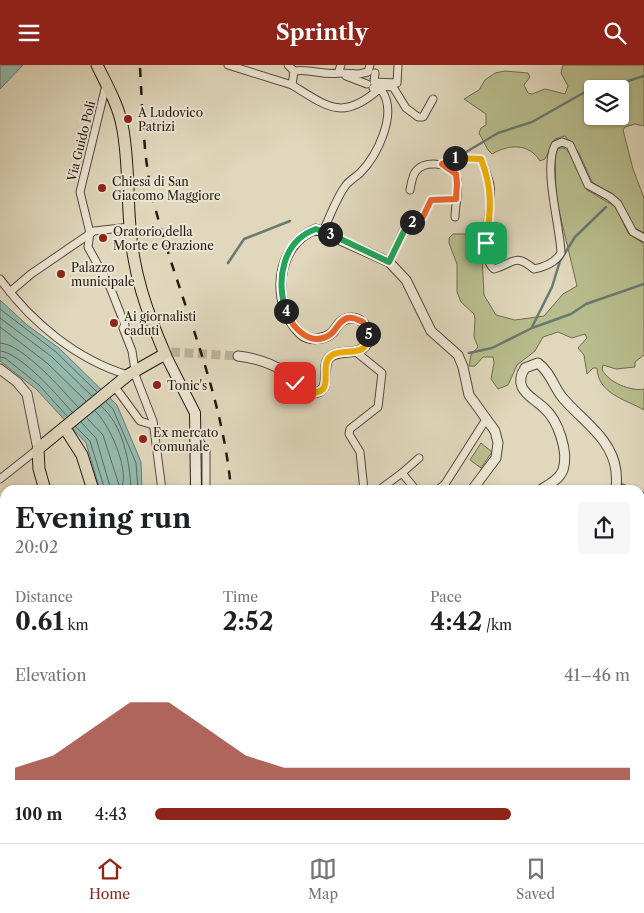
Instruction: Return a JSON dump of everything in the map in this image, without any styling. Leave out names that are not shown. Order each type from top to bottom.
[{"type":"main road","points":[[97,65],[118,111],[124,132],[130,227],[139,287],[145,308],[195,413],[197,438],[196,485]]},
{"type":"main road","points":[[44,485],[39,469],[38,449],[54,435],[68,429],[110,390],[135,371],[168,353]]},
{"type":"main road","points":[[68,429],[82,455],[92,485]]},
{"type":"street","points":[[228,65],[292,85],[335,108],[354,107],[378,90],[382,91],[386,96],[384,134],[368,164],[345,186],[319,229]]},
{"type":"street","points":[[288,65],[294,71]]},
{"type":"street","points":[[338,73],[341,65]]},
{"type":"street","points":[[294,71],[308,69],[331,75],[338,73],[363,74],[368,72],[370,65]]},
{"type":"street","points":[[375,73],[374,81],[397,83],[398,65]]},
{"type":"street","points":[[292,85],[294,71]]},
{"type":"street","points":[[338,73],[367,84]]},
{"type":"street","name":"Via Guido Poli","points":[[106,85],[80,192],[90,233],[88,247],[117,305],[132,351],[135,371],[153,423],[161,485]]},
{"type":"street","points":[[368,98],[374,87],[393,87],[406,108],[418,117],[423,117],[434,99]]},
{"type":"street","points":[[410,191],[415,172],[419,169],[442,164],[455,158],[481,159],[490,185],[490,213],[486,243],[487,258],[494,269],[516,259],[525,262],[534,269],[544,267],[557,259],[561,253],[553,201],[551,158],[555,145],[562,142],[570,145],[588,185],[614,201],[633,232],[644,238]]},
{"type":"street","points":[[442,164],[456,174],[455,217]]},
{"type":"street","points":[[76,184],[80,192]]},
{"type":"street","points":[[389,262],[406,227],[423,217],[431,200],[456,199]]},
{"type":"street","points":[[10,292],[30,274],[90,233],[130,227]]},
{"type":"street","points":[[238,356],[260,358],[287,374],[303,392],[314,394],[322,390],[327,382],[325,366],[327,359],[334,353],[356,352],[363,347],[368,341],[368,329],[363,322],[355,318],[347,318],[338,323],[332,333],[318,339],[302,334],[293,326],[285,308],[282,283],[286,255],[308,232],[319,229],[389,262],[406,280],[431,331],[458,355],[463,367],[469,395],[485,421],[494,431],[498,443],[496,458],[476,485]]},
{"type":"street","points":[[0,279],[10,292],[54,335],[78,354],[135,371]]},
{"type":"street","points":[[356,352],[382,373],[378,407],[350,429],[349,434],[360,453],[363,485]]},
{"type":"street","points":[[548,485],[556,480],[563,470],[564,456],[554,421],[545,408],[523,389],[520,382],[525,368],[538,363],[551,375],[558,391],[572,408],[603,439],[614,458],[617,485]]},
{"type":"street","points":[[0,369],[27,394],[38,449],[0,479]]},
{"type":"street","points":[[110,390],[140,421],[153,423]]},
{"type":"street","points":[[444,485],[485,421]]},
{"type":"street","points":[[197,438],[206,450],[206,485]]},
{"type":"street","points":[[386,485],[419,458]]},
{"type":"street","points":[[402,473],[412,485]]},
{"type":"green space","points":[[563,65],[644,65],[644,126],[635,124],[625,127],[623,130],[633,169],[644,198],[644,233],[635,228],[619,201],[592,182],[579,153],[565,136],[555,139],[545,159],[540,161],[530,151],[518,147],[505,148],[492,154],[479,133],[481,128],[486,125],[486,114],[464,99],[479,90],[485,80],[495,73],[505,71],[528,73],[530,77],[524,85],[528,93],[532,94],[545,89],[565,94],[568,86],[561,73]]},
{"type":"green space","points":[[559,148],[564,148],[569,152],[587,190],[616,207],[628,233],[644,244],[644,355],[635,362],[635,367],[616,369],[603,365],[602,369],[609,378],[620,385],[639,390],[644,389],[644,410],[607,390],[602,384],[597,368],[593,368],[587,374],[584,355],[578,348],[587,338],[585,334],[572,338],[558,332],[543,337],[535,351],[517,365],[508,385],[498,389],[491,379],[494,363],[493,357],[483,357],[475,366],[469,366],[471,355],[478,347],[474,337],[475,319],[474,314],[461,302],[457,292],[457,264],[449,243],[449,238],[453,234],[476,234],[481,237],[484,295],[496,315],[515,320],[544,316],[563,294],[577,286],[556,198],[555,153]]},
{"type":"green space","points":[[481,443],[492,452],[481,468],[470,460]]},
{"type":"water","points":[[0,65],[23,65],[0,89]]},
{"type":"water","points":[[0,300],[27,325],[59,348],[117,405],[141,462],[142,485],[99,485],[86,443],[36,389],[0,361]]},
{"type":"waterway","points":[[461,155],[498,133],[532,122],[592,88],[615,85],[644,76]]},
{"type":"waterway","points":[[532,327],[552,287],[560,261],[575,237],[606,207]]},
{"type":"waterway","points":[[228,263],[244,239],[290,221]]},
{"type":"waterway","points":[[469,353],[492,348],[532,328],[571,314],[586,304],[644,284]]},
{"type":"tunnel","points":[[171,352],[238,356]]},
{"type":"railway","points":[[140,68],[148,176],[166,246],[210,384],[227,454],[230,485]]},
{"type":"place","name":"A Ludovico Patrizi","points":[[128,119]]},
{"type":"place","name":"Chiesa di San Giacomo Maggiore","points":[[102,188]]},
{"type":"place","name":"Oratorio della Morte e Orazione","points":[[103,238]]},
{"type":"place","name":"Palazzo municipale","points":[[61,274]]},
{"type":"place","name":"Ai giornalisti caduti","points":[[114,323]]},
{"type":"place","name":"Tonic's","points":[[157,385]]},
{"type":"place","name":"Ex mercato comunale","points":[[143,439]]},
{"type":"route","points":[[295,383],[303,392],[314,394],[322,390],[327,382],[325,366],[327,359],[334,353],[356,352],[368,341],[368,329],[363,322],[355,318],[347,318],[338,323],[332,333],[318,339],[304,336],[293,326],[284,303],[283,265],[286,255],[308,232],[316,229],[323,231],[389,262],[406,227],[423,217],[431,200],[438,198],[456,199],[456,174],[449,167],[442,164],[455,158],[467,159],[477,157],[481,159],[490,185],[490,213],[486,243]]}]
